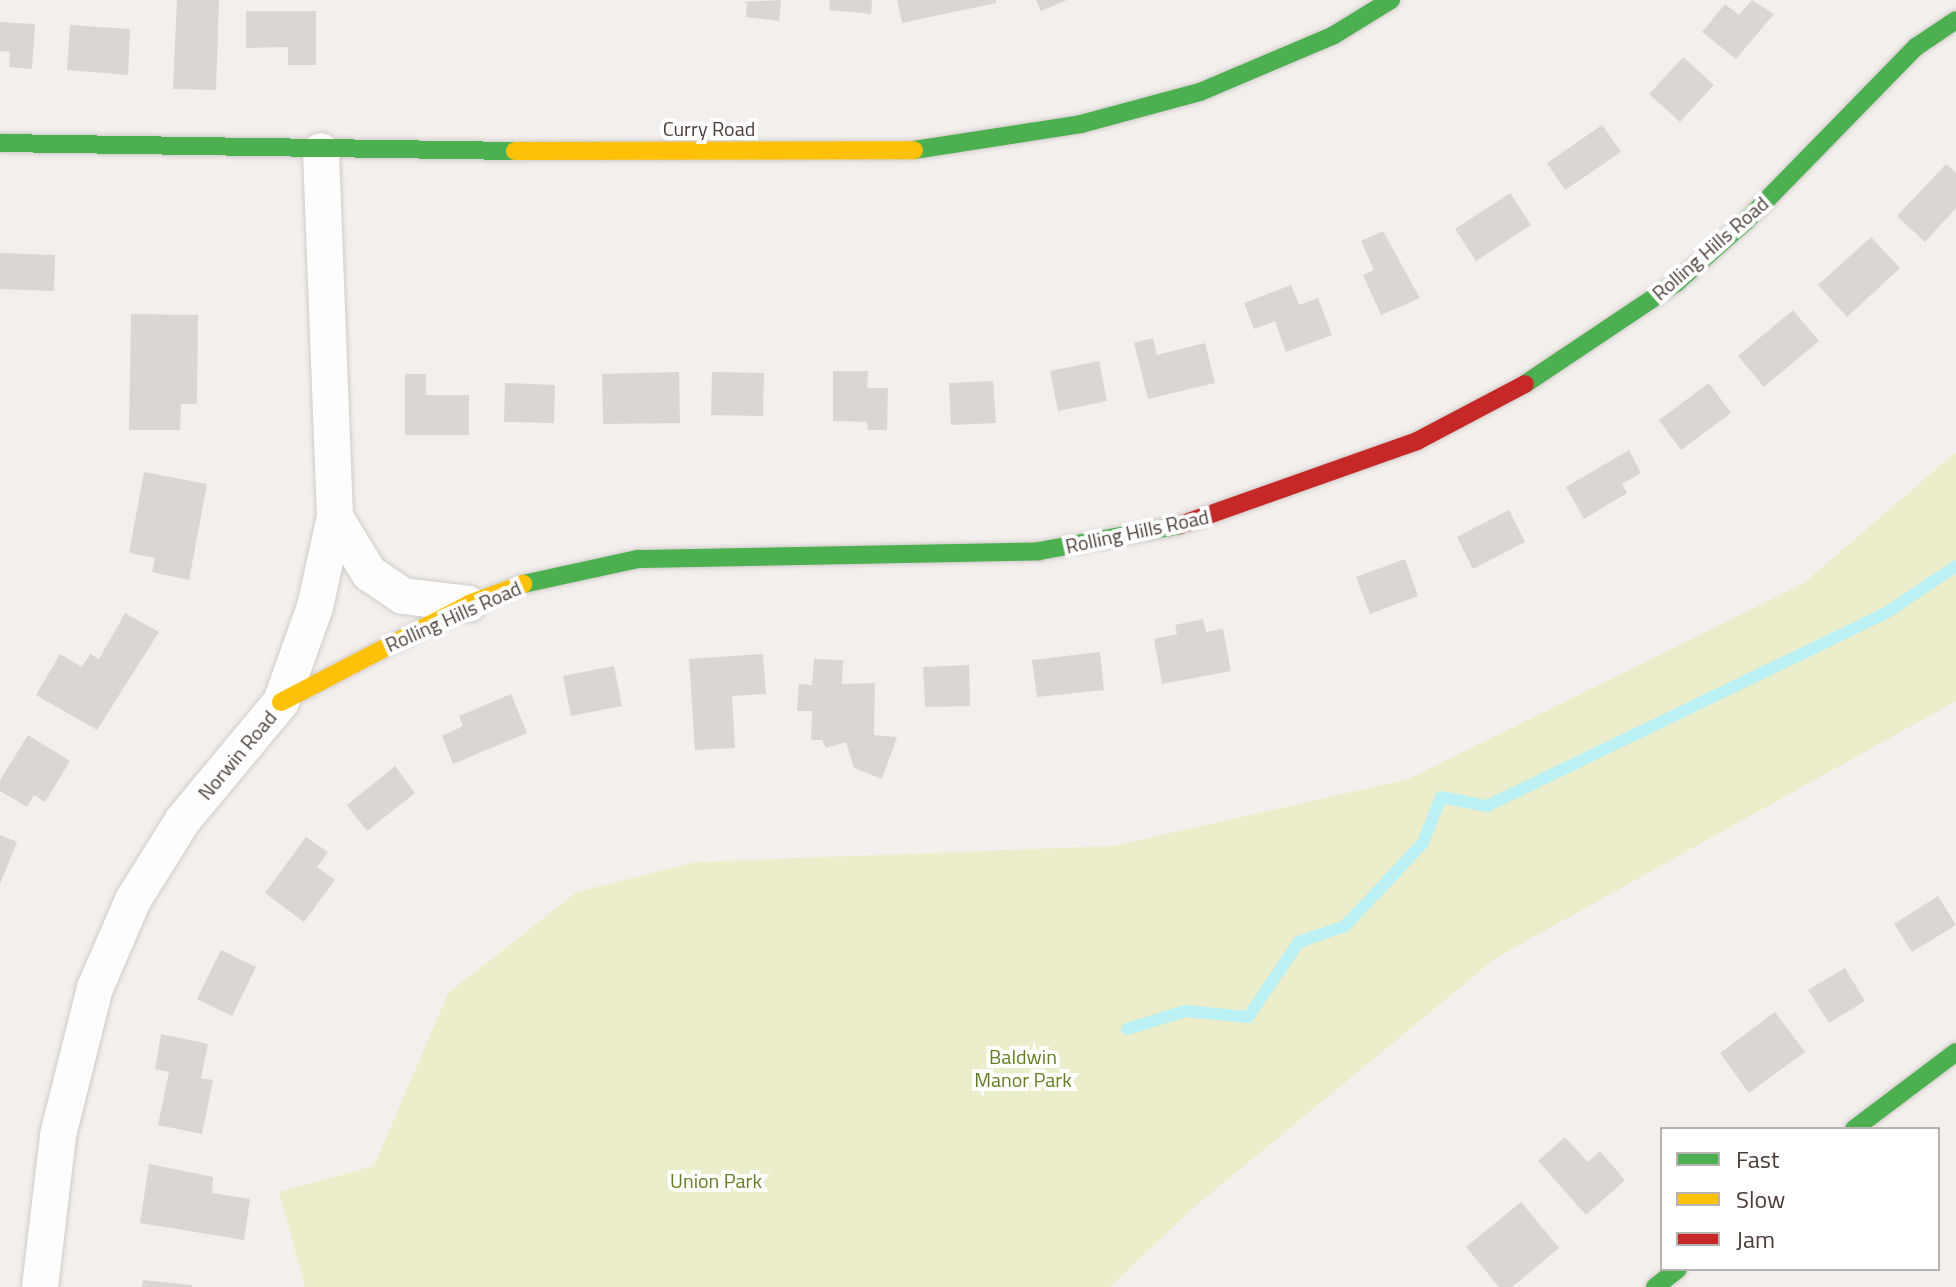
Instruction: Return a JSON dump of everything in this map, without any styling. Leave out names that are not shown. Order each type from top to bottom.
[{"type":"street","name":"Curry Road","points":[[0,143],[321,151],[935,150],[1081,124],[1200,92],[1334,35],[1391,0]]},
{"type":"street","name":"Rolling Hills Road","points":[[1916,47],[1946,0]]},
{"type":"street","name":"Rolling Hills Road","points":[[281,702],[469,604],[552,574],[638,559],[1039,551],[1188,524],[1318,480],[1417,441],[1542,375],[1676,283],[1745,222],[1916,47],[1956,20]]},
{"type":"street","name":"Norwin Road","points":[[40,1287],[58,1135],[95,988],[133,900],[183,820],[281,702],[315,607],[335,517],[321,151]]},
{"type":"street","points":[[335,517],[369,573],[403,596],[469,604]]},
{"type":"street","points":[[1857,1127],[1948,1067]]},
{"type":"street","points":[[1655,1287],[1675,1271]]},
{"type":"green space","name":"Baldwin Manor Park","points":[[1956,452],[1956,701],[1496,958],[1193,1208],[1110,1287],[305,1287],[279,1192],[374,1166],[448,993],[577,892],[696,862],[1113,846],[1409,779],[1804,583]]},
{"type":"building","points":[[177,0],[219,0],[216,90],[173,89]]},
{"type":"building","points":[[781,0],[779,21],[746,17],[747,3],[741,2]]},
{"type":"building","points":[[830,0],[872,0],[871,14],[829,10]]},
{"type":"building","points":[[897,0],[996,0],[996,3],[902,23]]},
{"type":"building","points":[[1036,0],[1067,0],[1041,11]]},
{"type":"building","points":[[1752,0],[1774,14],[1736,59],[1702,32],[1725,4],[1739,15]]},
{"type":"building","points":[[246,11],[316,11],[316,65],[288,65],[288,47],[246,48]]},
{"type":"building","points":[[0,22],[35,24],[32,69],[9,67],[10,52],[0,51]]},
{"type":"building","points":[[70,25],[130,29],[128,75],[67,70]]},
{"type":"building","points":[[1683,57],[1714,85],[1680,122],[1649,94]]},
{"type":"building","points":[[1602,125],[1621,152],[1565,190],[1547,163]]},
{"type":"building","points":[[1946,164],[1956,173],[1956,208],[1925,242],[1897,216]]},
{"type":"building","points":[[1510,193],[1531,225],[1476,261],[1455,229]]},
{"type":"building","points":[[1383,231],[1420,298],[1381,315],[1363,275],[1374,270],[1361,241]]},
{"type":"building","points":[[1871,237],[1900,268],[1847,317],[1818,285]]},
{"type":"building","points":[[0,253],[55,255],[54,291],[0,289]]},
{"type":"building","points":[[1291,285],[1299,305],[1318,298],[1332,335],[1286,352],[1275,321],[1254,329],[1244,303]]},
{"type":"building","points":[[1793,310],[1819,341],[1764,387],[1738,356]]},
{"type":"building","points":[[131,314],[198,315],[197,404],[181,404],[180,430],[129,430]]},
{"type":"building","points":[[1153,338],[1157,355],[1205,343],[1215,383],[1148,399],[1134,343]]},
{"type":"building","points":[[1099,361],[1107,401],[1058,411],[1050,371]]},
{"type":"building","points":[[833,371],[868,371],[867,388],[888,388],[887,430],[868,430],[867,422],[833,421]]},
{"type":"building","points":[[679,372],[680,423],[603,424],[602,374]]},
{"type":"building","points":[[712,372],[764,373],[763,416],[711,415]]},
{"type":"building","points":[[405,374],[426,374],[426,395],[469,395],[469,435],[405,435]]},
{"type":"building","points":[[993,381],[996,423],[951,425],[949,383]]},
{"type":"building","points":[[505,383],[555,385],[554,423],[504,422]]},
{"type":"building","points":[[1709,383],[1731,413],[1681,450],[1659,420]]},
{"type":"building","points":[[1629,450],[1641,473],[1622,484],[1627,493],[1584,519],[1566,487]]},
{"type":"building","points":[[144,472],[207,484],[189,580],[152,572],[155,558],[129,553]]},
{"type":"building","points":[[1509,510],[1525,542],[1473,569],[1457,537]]},
{"type":"building","points":[[1405,559],[1418,596],[1370,614],[1356,577]]},
{"type":"building","points":[[125,613],[159,632],[97,730],[36,695],[60,654],[82,667],[90,654],[99,659]]},
{"type":"building","points":[[1203,619],[1206,632],[1223,629],[1231,671],[1162,684],[1154,639],[1177,634],[1175,625]]},
{"type":"building","points":[[1100,652],[1104,690],[1037,697],[1032,660]]},
{"type":"building","points":[[763,654],[766,694],[732,696],[735,748],[695,750],[689,659]]},
{"type":"building","points":[[814,659],[843,660],[842,684],[875,683],[874,735],[897,737],[882,779],[854,768],[846,742],[826,748],[822,740],[811,740],[812,711],[797,711],[799,684],[812,685]]},
{"type":"building","points":[[969,665],[970,706],[925,707],[923,667]]},
{"type":"building","points":[[614,666],[622,706],[571,716],[563,676]]},
{"type":"building","points":[[511,694],[527,733],[453,764],[442,736],[463,726],[459,716]]},
{"type":"building","points":[[28,735],[70,761],[45,802],[34,795],[27,807],[0,791],[0,780]]},
{"type":"building","points":[[395,766],[415,793],[367,831],[347,805]]},
{"type":"building","points":[[0,835],[17,842],[0,884]]},
{"type":"building","points":[[306,837],[328,852],[317,867],[335,880],[304,922],[265,893]]},
{"type":"building","points":[[1938,896],[1956,925],[1912,952],[1894,924]]},
{"type":"building","points":[[221,950],[256,967],[232,1016],[197,999]]},
{"type":"building","points":[[1845,968],[1865,1001],[1829,1023],[1808,990]]},
{"type":"building","points":[[1775,1012],[1805,1052],[1749,1093],[1720,1053]]},
{"type":"building","points":[[161,1034],[208,1044],[201,1078],[213,1080],[202,1134],[158,1125],[169,1072],[155,1069]]},
{"type":"building","points":[[1565,1137],[1588,1162],[1600,1151],[1625,1180],[1586,1215],[1538,1161]]},
{"type":"building","points":[[149,1164],[213,1177],[212,1193],[250,1199],[244,1240],[140,1223]]},
{"type":"building","points":[[1521,1202],[1559,1248],[1512,1287],[1499,1287],[1466,1247]]},
{"type":"building","points":[[143,1280],[192,1285],[192,1287],[142,1287]]},
{"type":"waterway","points":[[1127,1029],[1186,1011],[1248,1017],[1299,942],[1345,926],[1423,843],[1441,797],[1487,806],[1886,613],[1956,566]]},
{"type":"traffic: fast","points":[[914,150],[1081,124],[1200,92],[1334,35],[1391,0]]},
{"type":"traffic: fast","points":[[1525,384],[1676,283],[1745,222],[1916,47],[1956,20]]},
{"type":"traffic: fast","points":[[0,143],[515,151]]},
{"type":"traffic: fast","points":[[523,584],[638,559],[1039,551],[1180,525]]},
{"type":"traffic: fast","points":[[1857,1127],[1956,1052]]},
{"type":"traffic: fast","points":[[1655,1287],[1675,1271]]},
{"type":"traffic: slow","points":[[515,151],[914,150]]},
{"type":"traffic: slow","points":[[281,702],[469,604],[523,584]]},
{"type":"traffic: jam","points":[[1180,525],[1417,441],[1525,384]]},
{"type":"park label","name":"Union Park","points":[[716,1180]]}]
